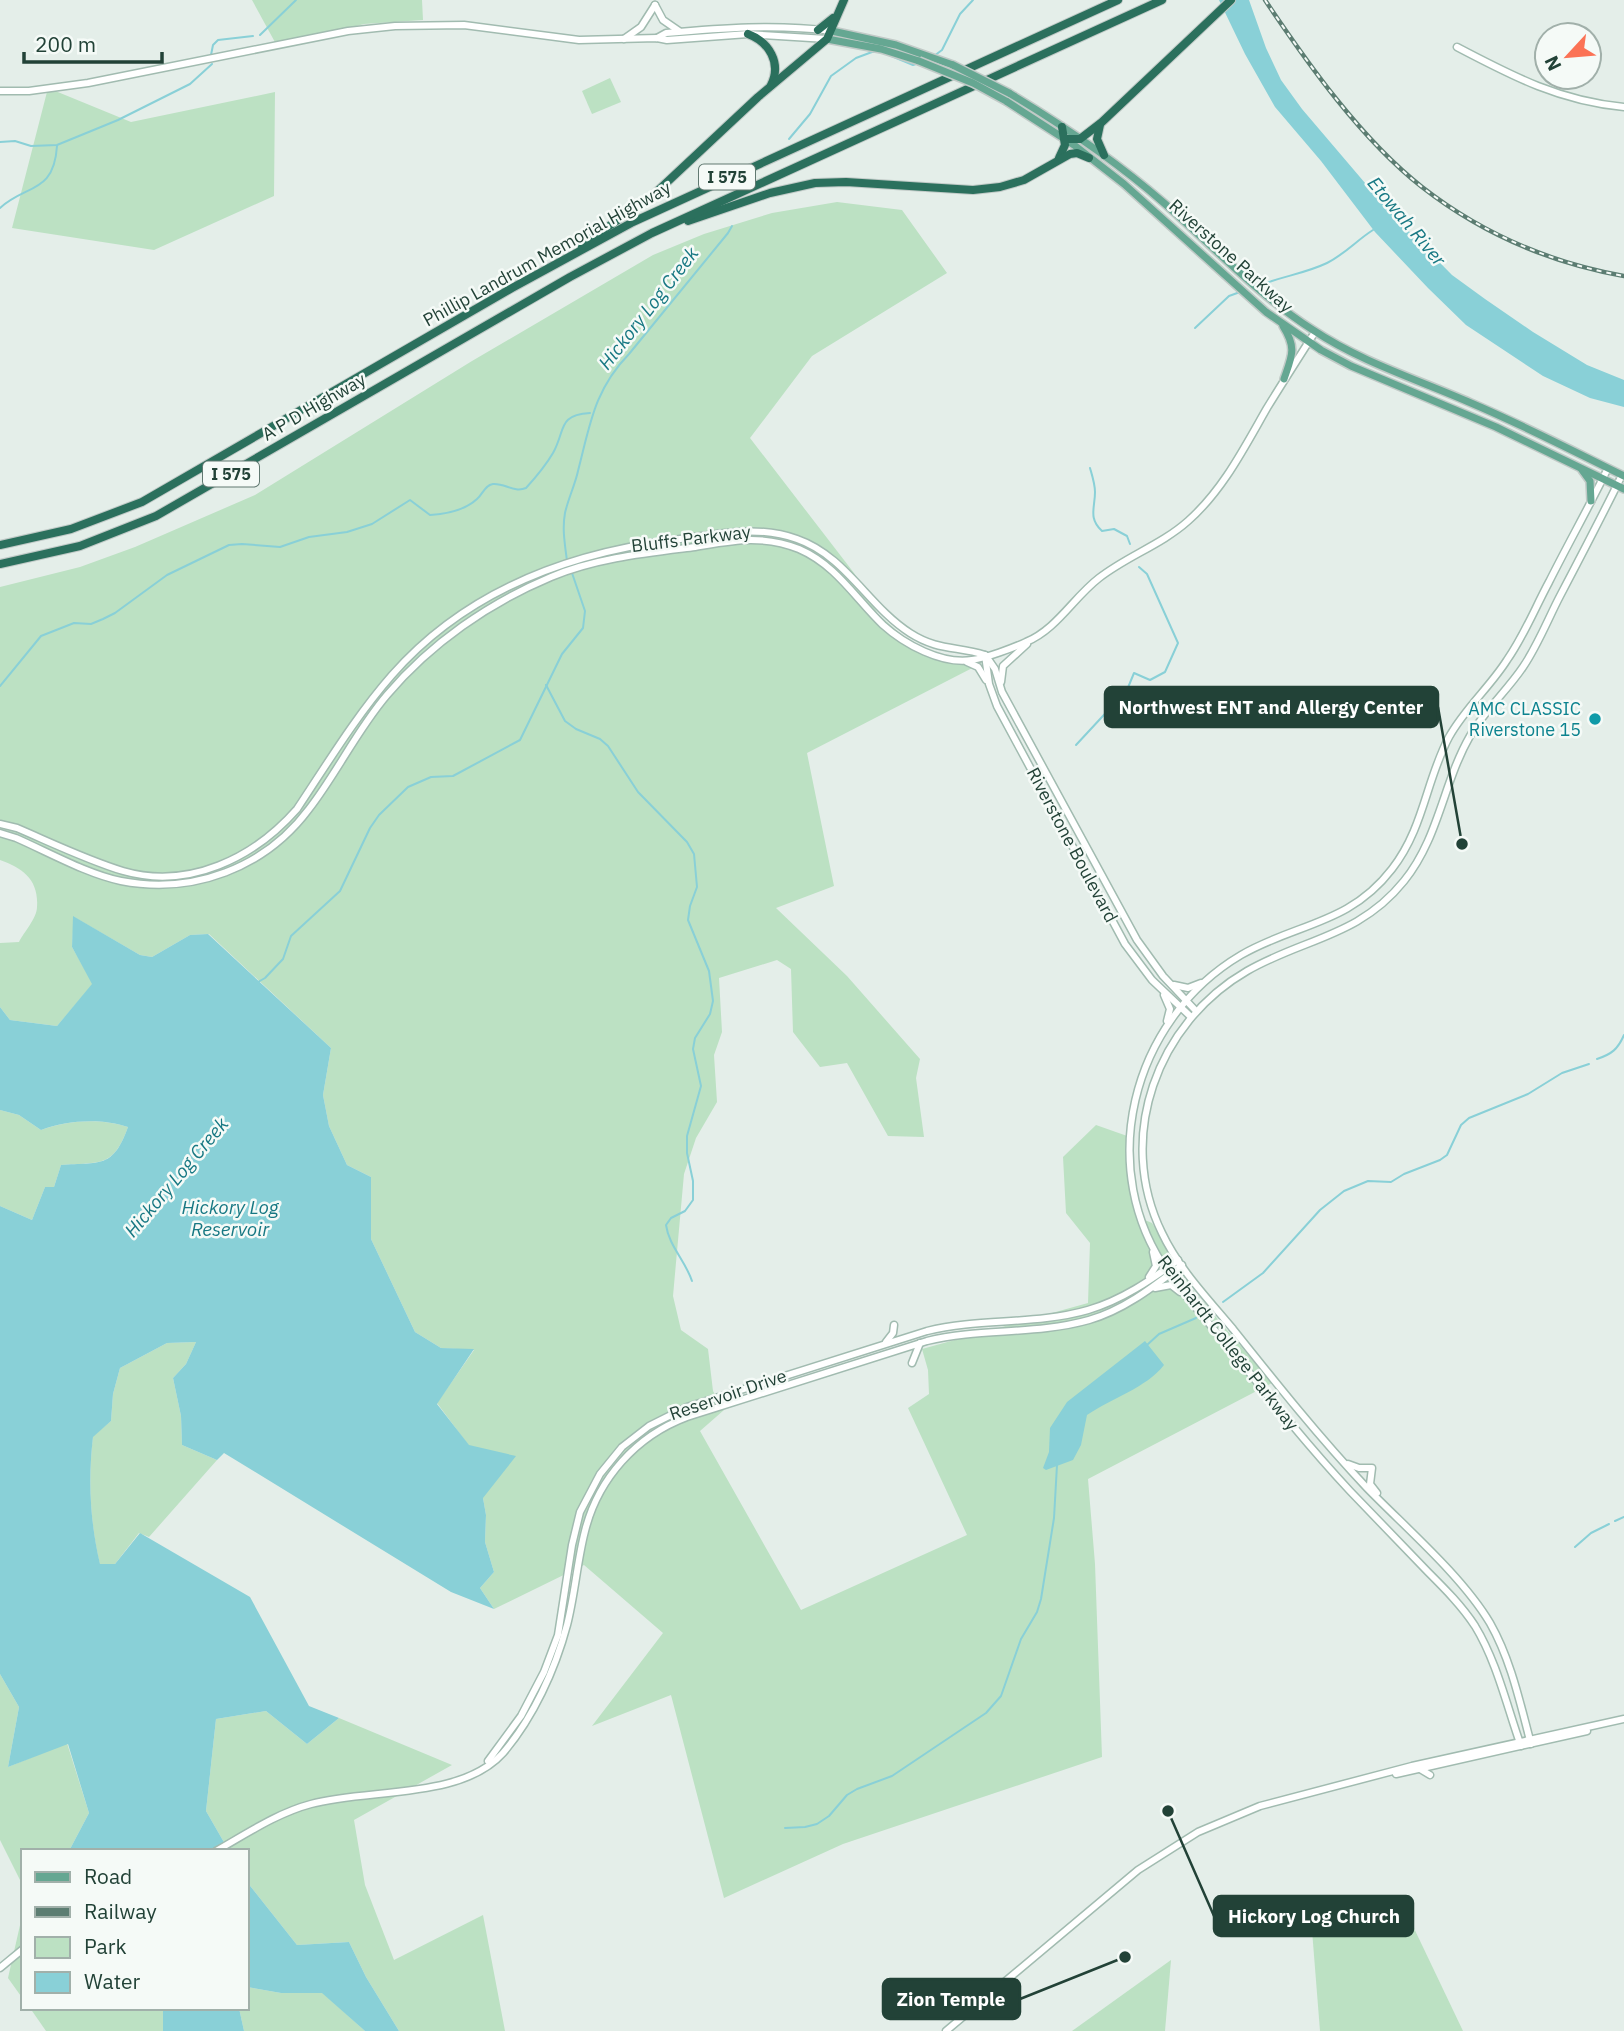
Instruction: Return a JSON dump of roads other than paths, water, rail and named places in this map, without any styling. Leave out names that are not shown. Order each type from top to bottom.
[{"type":"highway","points":[[512,288],[636,210],[829,35],[844,0]]},
{"type":"highway","name":"Phillip Landrum Memorial Highway","points":[[0,545],[71,529],[142,502],[512,288],[633,222],[1118,0]]},
{"type":"highway","name":"Phillip Landrum Memorial Highway","points":[[447,347],[570,276],[652,233],[1162,0]]},
{"type":"highway","points":[[1065,139],[1080,139],[1102,122],[1231,0]]},
{"type":"highway","points":[[818,30],[828,24],[837,13]]},
{"type":"highway","points":[[748,34],[761,41],[772,54],[775,75],[769,88]]},
{"type":"highway","points":[[1102,122],[1097,139],[1104,155]]},
{"type":"highway","points":[[1059,158],[1065,148],[1062,127]]},
{"type":"highway","points":[[652,233],[795,186],[846,182],[964,190],[990,189],[1024,180],[1059,158],[1073,153],[1089,158]]},
{"type":"highway","name":"A P D Highway","points":[[0,564],[80,546],[156,516],[447,347]]},
{"type":"main road","points":[[829,35],[875,40],[930,56],[977,76],[1008,97]]},
{"type":"main road","name":"Riverstone Parkway","points":[[829,35],[919,61],[1008,97],[1062,127],[1104,155],[1163,202],[1260,291],[1315,332],[1364,357],[1472,403],[1623,476]]},
{"type":"main road","name":"Riverstone Parkway","points":[[1008,97],[1150,206],[1241,290],[1308,342],[1351,366],[1483,421],[1620,487]]},
{"type":"main road","points":[[1280,322],[1293,346],[1293,354],[1284,379]]},
{"type":"main road","points":[[1580,467],[1591,481],[1591,502]]},
{"type":"street","points":[[623,39],[642,27],[654,5],[667,24],[681,31]]},
{"type":"street","points":[[0,91],[29,91],[88,83],[338,33],[395,26],[451,24],[579,40],[667,40],[748,34],[829,35]]},
{"type":"street","points":[[657,38],[666,33],[745,26],[818,30],[829,35]]},
{"type":"street","points":[[1457,47],[1555,94],[1579,101],[1624,107]]},
{"type":"street","points":[[1001,689],[1003,666],[1063,615],[1100,576],[1166,538],[1197,513],[1226,478],[1315,332]]},
{"type":"street","name":"Reinhardt College Parkway","points":[[1520,1744],[1490,1655],[1465,1611],[1308,1445],[1168,1271],[1146,1230],[1132,1180],[1130,1129],[1135,1096],[1143,1072],[1166,1026],[1186,1000],[1206,981],[1245,952],[1343,912],[1371,892],[1388,874],[1414,834],[1448,739],[1508,659],[1608,468]]},
{"type":"street","name":"Reinhardt College Parkway","points":[[1531,1741],[1505,1656],[1484,1614],[1468,1593],[1304,1417],[1180,1262],[1163,1235],[1150,1198],[1144,1165],[1144,1132],[1152,1090],[1162,1061],[1176,1035],[1193,1014],[1217,992],[1249,970],[1337,933],[1363,919],[1404,881],[1427,846],[1471,734],[1524,665],[1620,487],[1623,476]]},
{"type":"street","name":"Bluffs Parkway","points":[[0,824],[17,828],[125,872],[160,877],[214,869],[239,858],[265,841],[297,809],[352,726],[394,673],[440,631],[507,587],[551,567],[633,545],[755,530],[798,539],[835,560],[891,619],[926,641],[941,648],[985,655]]},
{"type":"street","points":[[685,539],[687,548]]},
{"type":"street","name":"Bluffs Parkway","points":[[0,834],[118,880],[144,884],[194,883],[247,864],[271,849],[295,827],[364,726],[404,677],[446,638],[517,592],[555,575],[642,553],[749,540],[776,542],[797,548],[817,558],[839,575],[883,625],[917,648],[941,657],[962,660],[974,660],[985,655]]},
{"type":"street","points":[[864,604],[871,597]]},
{"type":"street","points":[[985,655],[1031,641]]},
{"type":"street","name":"Riverstone Boulevard","points":[[985,655],[995,669],[1001,689],[1136,940],[1186,1000],[1193,1014]]},
{"type":"street","name":"Riverstone Boulevard","points":[[985,655],[986,670],[997,706],[1122,938],[1157,985],[1193,1014]]},
{"type":"street","points":[[962,660],[978,667],[991,690]]},
{"type":"street","points":[[327,764],[335,770]]},
{"type":"street","points":[[1170,983],[1188,988],[1206,981]]},
{"type":"street","points":[[1157,985],[1170,1009],[1166,1026]]},
{"type":"street","points":[[1141,1285],[1155,1271],[1156,1266],[1146,1230]]},
{"type":"street","name":"Reservoir Drive","points":[[220,1849],[279,1816],[308,1805],[449,1783],[496,1759],[509,1744],[547,1682],[568,1623],[589,1517],[604,1485],[627,1456],[647,1438],[679,1420],[920,1343],[951,1335],[1081,1322],[1112,1311],[1147,1291],[1180,1262]]},
{"type":"street","name":"Reservoir Drive","points":[[484,1766],[521,1716],[544,1672],[558,1635],[578,1520],[590,1489],[616,1453],[642,1430],[679,1410],[927,1331],[959,1324],[1078,1313],[1110,1302],[1168,1271]]},
{"type":"street","points":[[1147,1291],[1164,1284],[1171,1285],[1191,1301]]},
{"type":"street","points":[[884,1344],[893,1333],[894,1325]]},
{"type":"street","points":[[912,1363],[920,1343]]},
{"type":"street","points":[[1344,1463],[1359,1468],[1372,1468],[1370,1484],[1395,1517]]},
{"type":"street","points":[[1531,1741],[1624,1719]]},
{"type":"street","points":[[946,2031],[1118,1886],[1171,1847],[1209,1826],[1292,1796],[1446,1763],[1624,1719]]},
{"type":"street","points":[[1525,1721],[1532,1730],[1544,1736]]},
{"type":"street","points":[[1499,1746],[1509,1736],[1513,1724]]},
{"type":"street","points":[[1346,1784],[1499,1746],[1520,1744]]},
{"type":"street","points":[[1418,1769],[1430,1776]]},
{"type":"street","points":[[0,1968],[21,1951]]},
{"type":"water","name":"Etowah River","points":[[1219,0],[1249,0],[1281,80],[1302,109],[1388,210],[1452,275],[1533,332],[1587,365],[1624,380],[1624,407],[1590,398],[1543,376],[1466,325],[1428,288],[1375,232],[1321,161],[1275,107]]},
{"type":"water","name":"Hickory Log Reservoir","points":[[73,916],[140,955],[152,957],[190,935],[208,934],[331,1048],[323,1095],[329,1126],[347,1165],[371,1177],[371,1239],[415,1332],[441,1348],[474,1349],[437,1404],[469,1445],[516,1456],[483,1498],[486,1515],[485,1542],[494,1572],[480,1588],[494,1609],[451,1592],[224,1453],[217,1460],[182,1445],[181,1416],[173,1378],[186,1364],[196,1342],[167,1343],[120,1368],[113,1394],[111,1421],[93,1437],[91,1500],[100,1564],[115,1564],[140,1533],[250,1597],[309,1706],[339,1718],[307,1744],[266,1711],[216,1719],[206,1811],[228,1849],[70,1849],[89,1813],[68,1744],[8,1767],[19,1707],[0,1674],[0,1206],[32,1220],[45,1187],[54,1187],[61,1165],[104,1161],[117,1150],[128,1127],[85,1121],[41,1130],[19,1115],[0,1110],[0,1007],[10,1020],[57,1026],[92,984],[72,947]]},
{"type":"water","points":[[1145,1341],[1164,1365],[1148,1380],[1087,1415],[1081,1445],[1073,1460],[1046,1470],[1043,1468],[1049,1452],[1050,1428],[1067,1402]]},
{"type":"water","points":[[248,1883],[297,1945],[349,1942],[366,1977],[399,2031],[365,2031],[322,1993],[281,1993],[248,1987]]},
{"type":"water","points":[[163,2010],[239,2010],[244,2031],[163,2031]]},
{"type":"waterway","points":[[260,35],[296,0]]},
{"type":"waterway","name":"Hickory Log Creek","points":[[934,56],[942,50],[960,14],[973,0]]},
{"type":"waterway","points":[[211,55],[213,45],[218,40],[253,36]]},
{"type":"waterway","name":"Hickory Log Creek","points":[[789,139],[810,114],[831,76],[856,58],[880,52]]},
{"type":"waterway","name":"Hickory Log Creek","points":[[889,55],[916,64]]},
{"type":"waterway","points":[[0,142],[15,141],[31,146],[57,145],[118,120],[190,84],[212,64]]},
{"type":"waterway","points":[[0,208],[45,180],[55,161],[57,146]]},
{"type":"waterway","name":"Hickory Log Creek","points":[[567,561],[565,513],[590,423],[601,395],[617,367],[732,226]]},
{"type":"waterway","points":[[1258,286],[1327,263],[1373,230]]},
{"type":"waterway","points":[[1195,328],[1229,296],[1240,292]]},
{"type":"waterway","points":[[0,686],[41,636],[74,623],[91,624],[103,619],[167,575],[229,545],[280,547],[309,537],[347,532],[372,524],[410,500],[430,515],[436,515],[467,506],[490,485],[526,488],[553,453],[567,420],[579,414],[590,413]]},
{"type":"waterway","points":[[1090,468],[1095,489],[1095,522],[1102,531],[1114,529],[1127,536],[1130,544]]},
{"type":"waterway","points":[[1076,745],[1127,690],[1134,673],[1150,680],[1165,672],[1178,643],[1147,574],[1139,567]]},
{"type":"waterway","name":"Hickory Log Creek","points":[[258,982],[283,959],[291,936],[340,891],[370,828],[379,815],[408,787],[431,777],[453,776],[520,740],[562,654],[583,628],[585,611],[572,573]]},
{"type":"waterway","points":[[546,685],[565,721],[608,746],[638,792],[687,842],[694,854],[697,887],[688,920],[709,971],[713,1001],[710,1014],[695,1038],[693,1049],[701,1086],[687,1136],[693,1200],[685,1211],[671,1218],[666,1225],[670,1240],[692,1281]]},
{"type":"waterway","points":[[1597,1059],[1614,1050],[1624,1035]]},
{"type":"waterway","points":[[1223,1302],[1263,1273],[1320,1210],[1344,1191],[1368,1181],[1391,1182],[1440,1160],[1447,1155],[1461,1125],[1469,1118],[1528,1094],[1562,1073],[1589,1064]]},
{"type":"waterway","points":[[1147,1345],[1159,1334],[1196,1318]]},
{"type":"waterway","points":[[785,1828],[817,1824],[829,1816],[847,1795],[892,1776],[986,1713],[1001,1696],[1021,1639],[1037,1612],[1041,1599],[1054,1518],[1057,1465]]},
{"type":"waterway","points":[[1615,1521],[1624,1517]]},
{"type":"waterway","points":[[1575,1547],[1591,1533],[1609,1524]]},
{"type":"railway","points":[[1265,0],[1317,75],[1357,124],[1422,187],[1468,218],[1518,244],[1570,263],[1624,276]]},
{"type":"place","name":"AMC CLASSIC Riverstone 15","points":[[1595,719]]},
{"type":"place","name":"Northwest ENT and Allergy Center","points":[[1462,844]]},
{"type":"place","name":"Hickory Log Church","points":[[1168,1811]]},
{"type":"place","name":"Zion Temple","points":[[1125,1957]]}]
